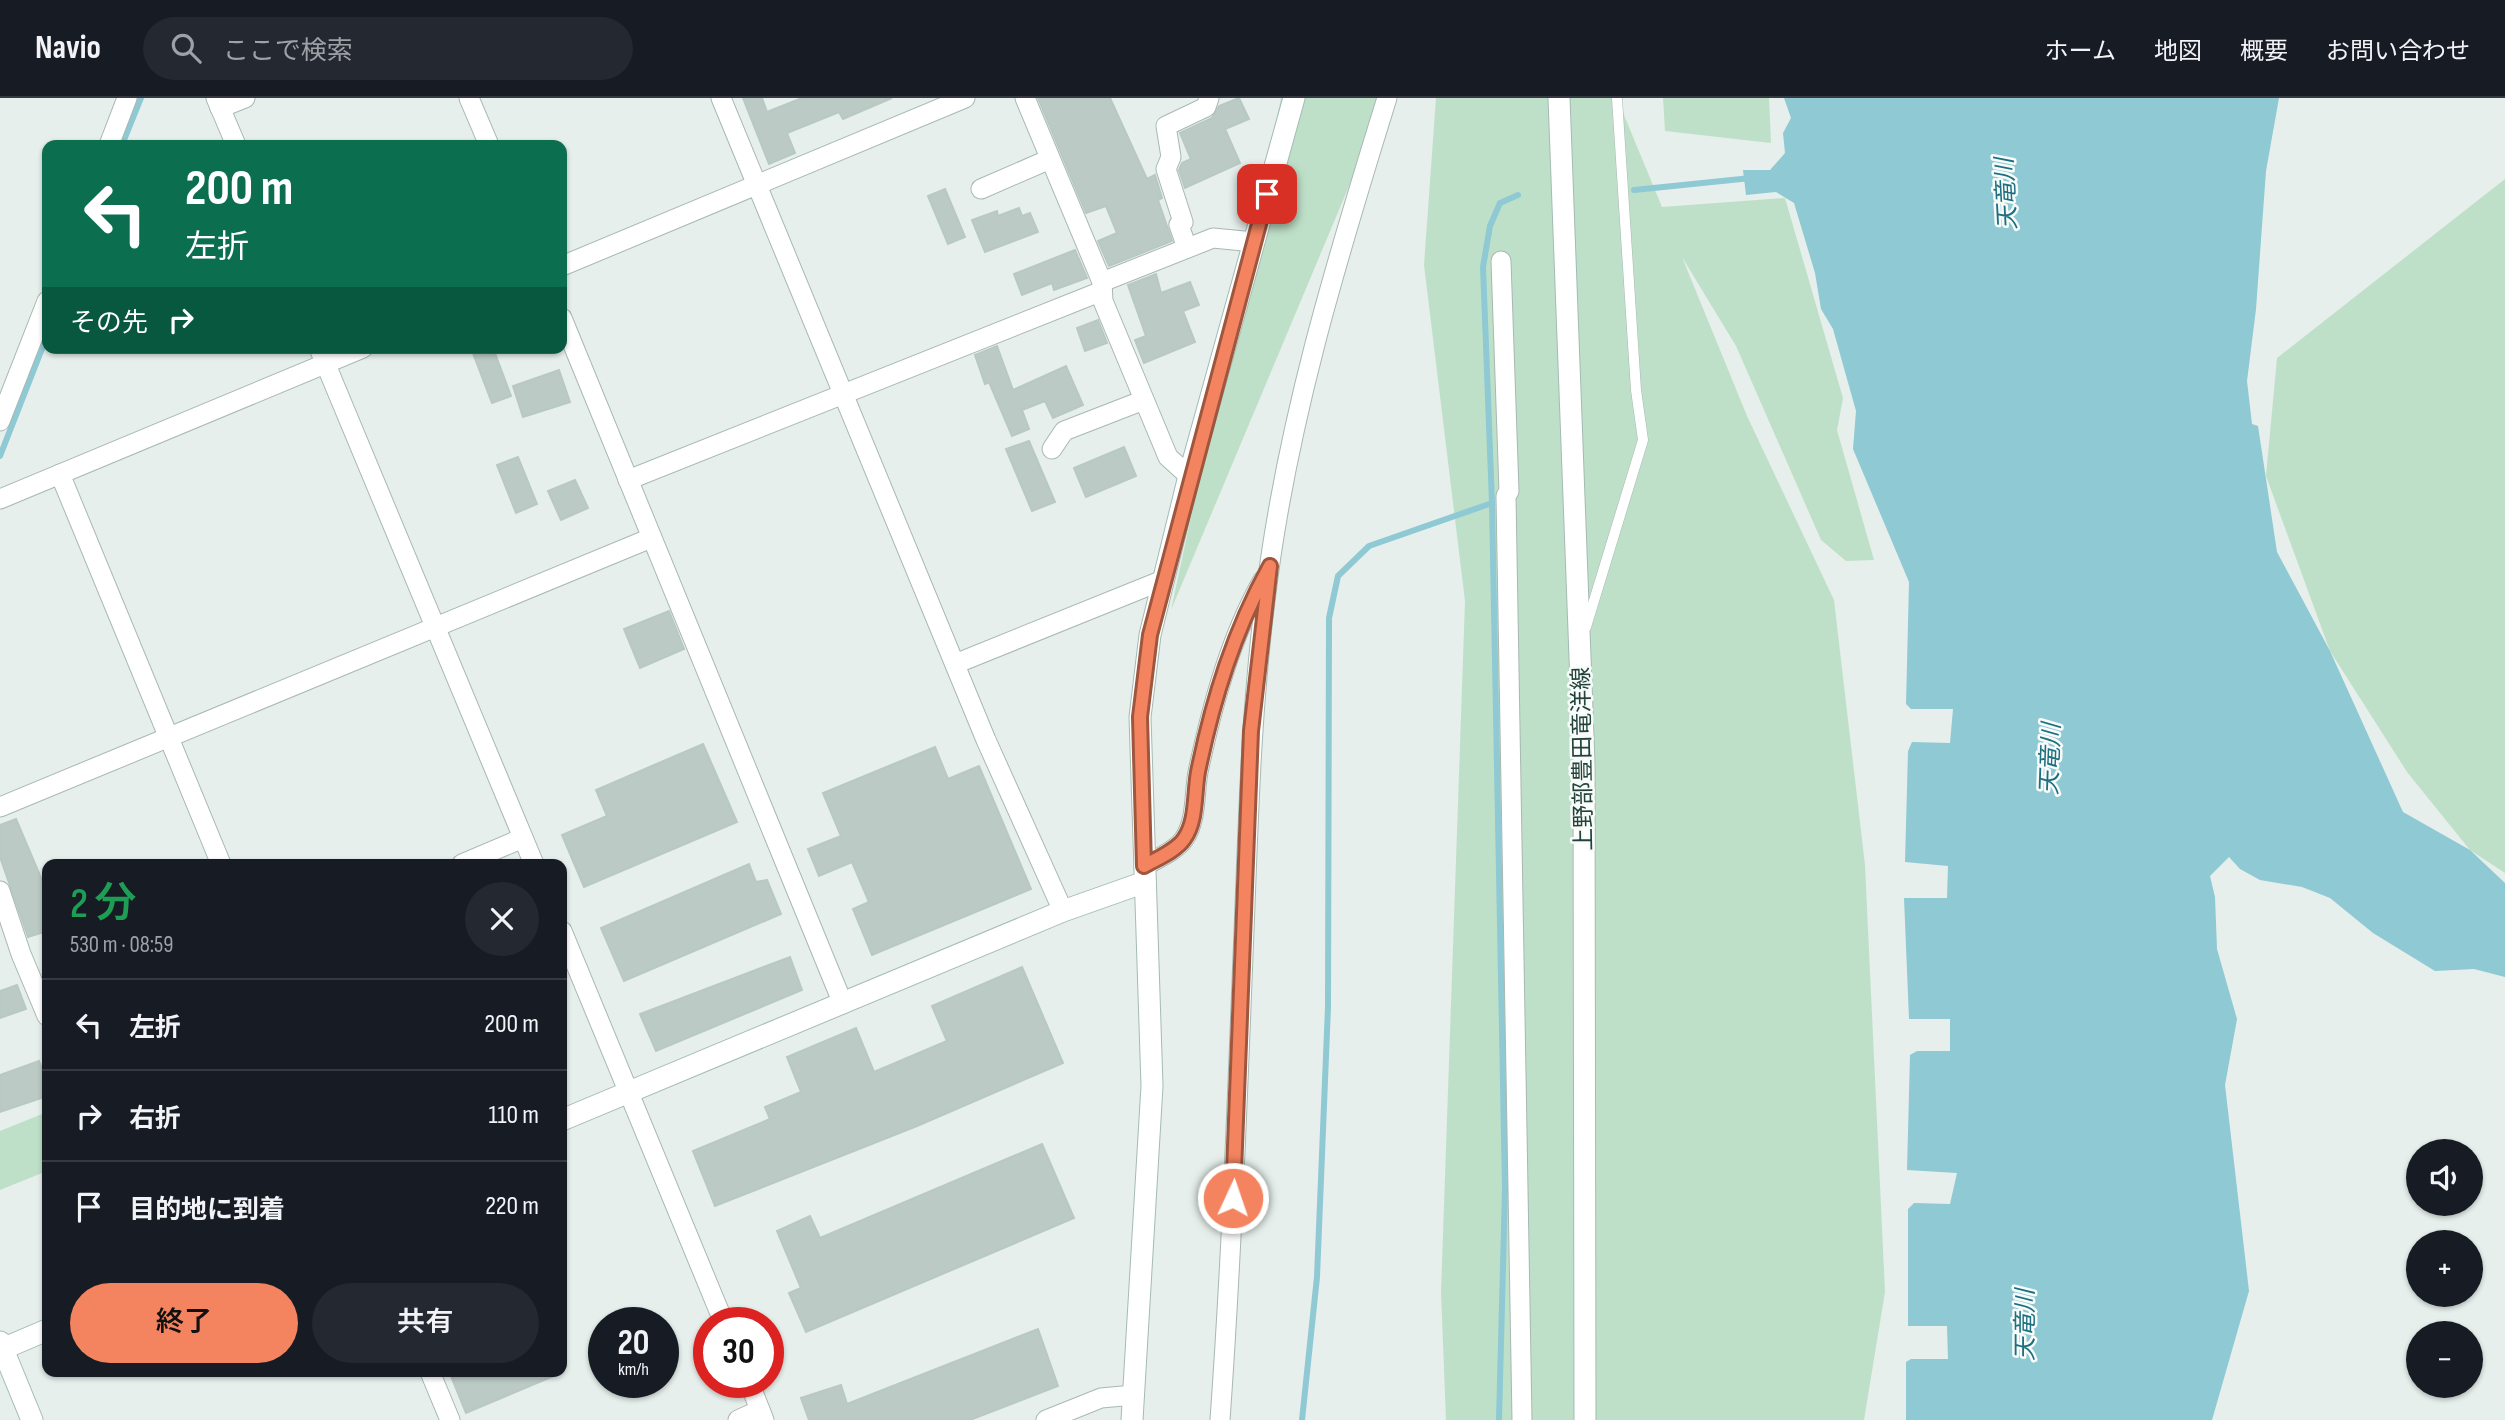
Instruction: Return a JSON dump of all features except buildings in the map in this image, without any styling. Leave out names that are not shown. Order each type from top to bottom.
[{"type":"street","points":[[111,140],[127,98]]},
{"type":"street","points":[[234,140],[218,103],[245,98]]},
{"type":"street","points":[[469,98],[487,140]]},
{"type":"street","points":[[721,98],[955,664],[1063,911]]},
{"type":"street","points":[[567,264],[965,98]]},
{"type":"street","points":[[1025,98],[1102,287],[1103,300],[1168,457],[1189,477]]},
{"type":"street","points":[[1188,248],[1179,225],[1184,222],[1166,169],[1171,157],[1166,126],[1206,107],[1209,98]]},
{"type":"street","points":[[1132,1420],[1152,1087],[1140,717],[1150,635],[1189,477],[1294,98]]},
{"type":"street","points":[[1220,1420],[1237,1114],[1251,731],[1270,566],[1299,415],[1321,323],[1387,98]]},
{"type":"street","name":"上野部豊田竜洋線","points":[[1559,98],[1584,764],[1585,1420]]},
{"type":"street","points":[[981,189],[1050,159]]},
{"type":"street","points":[[628,480],[1102,287],[1213,238],[1254,242]]},
{"type":"street","points":[[1502,261],[1509,491],[1506,510],[1522,1420]]},
{"type":"street","points":[[1,416],[42,314]]},
{"type":"street","points":[[567,330],[843,1004]]},
{"type":"street","points":[[0,499],[323,356],[532,859]]},
{"type":"street","points":[[1052,449],[1064,431],[1144,400]]},
{"type":"street","points":[[60,474],[219,859]]},
{"type":"street","points":[[0,807],[651,538]]},
{"type":"street","points":[[567,1118],[1063,911],[1144,874],[1184,841],[1192,821],[1198,773],[1221,683],[1243,615],[1270,566]]},
{"type":"street","points":[[955,664],[1163,580]]},
{"type":"street","points":[[474,859],[523,838]]},
{"type":"street","points":[[0,891],[21,954],[42,1004]]},
{"type":"street","points":[[567,943],[717,1307]]},
{"type":"street","points":[[32,1420],[1,1347],[42,1332]]},
{"type":"street","points":[[432,1377],[450,1420]]},
{"type":"street","points":[[1046,1420],[1101,1398],[1134,1395]]},
{"type":"street","points":[[738,1420],[762,1415],[755,1398]]},
{"type":"lane","points":[[1579,648],[1643,440],[1636,390],[1617,98]]},
{"type":"green space","points":[[1281,98],[1386,98],[1171,610]]},
{"type":"green space","points":[[1436,98],[1617,98],[1662,207],[1785,198],[1843,398],[1837,430],[1874,560],[1846,561],[1821,540],[1736,346],[1682,257],[1747,416],[1834,600],[1865,865],[1885,1292],[1864,1420],[1446,1420],[1441,1292],[1465,601],[1424,265]]},
{"type":"green space","points":[[1663,98],[1769,98],[1771,143],[1665,131]]},
{"type":"green space","points":[[2505,179],[2505,873],[2470,850],[2407,772],[2330,651],[2266,476],[2277,358]]},
{"type":"green space","points":[[42,1114],[42,1173],[0,1190],[0,1131]]},
{"type":"water","name":"天竜川","points":[[1784,98],[2279,98],[2266,171],[2256,309],[2247,381],[2252,424],[2258,426],[2277,552],[2330,651],[2403,812],[2470,850],[2505,883],[2505,977],[2474,969],[2435,971],[2373,933],[2330,898],[2302,887],[2260,880],[2240,869],[2229,857],[2210,876],[2215,897],[2217,949],[2237,1019],[2225,1085],[2249,1291],[2212,1420],[1906,1420],[1906,1362],[1911,1359],[1948,1359],[1947,1326],[1908,1326],[1908,1209],[1914,1203],[1950,1204],[1957,1173],[1907,1170],[1910,1055],[1917,1051],[1950,1051],[1950,1019],[1909,1019],[1904,898],[1947,898],[1948,866],[1905,862],[1908,751],[1912,742],[1950,743],[1953,709],[1911,709],[1906,704],[1909,582],[1853,449],[1856,411],[1833,329],[1821,309],[1815,273],[1794,203],[1776,192],[1746,195],[1743,170],[1770,170],[1785,153],[1783,133],[1791,118]]},
{"type":"waterway","points":[[124,140],[141,98]]},
{"type":"waterway","points":[[1634,190],[1751,178]]},
{"type":"waterway","points":[[1499,1420],[1505,1189],[1492,503],[1483,267],[1490,226],[1500,203],[1518,195]]},
{"type":"waterway","points":[[0,456],[42,349]]},
{"type":"waterway","points":[[1302,1420],[1317,1277],[1328,1007],[1329,618],[1338,576],[1369,546],[1492,503]]},
{"type":"route","points":[[1233,1198],[1251,731],[1270,566],[1243,615],[1221,683],[1198,773],[1192,821],[1184,841],[1144,866],[1140,717],[1150,635],[1189,477],[1267,194]]}]
